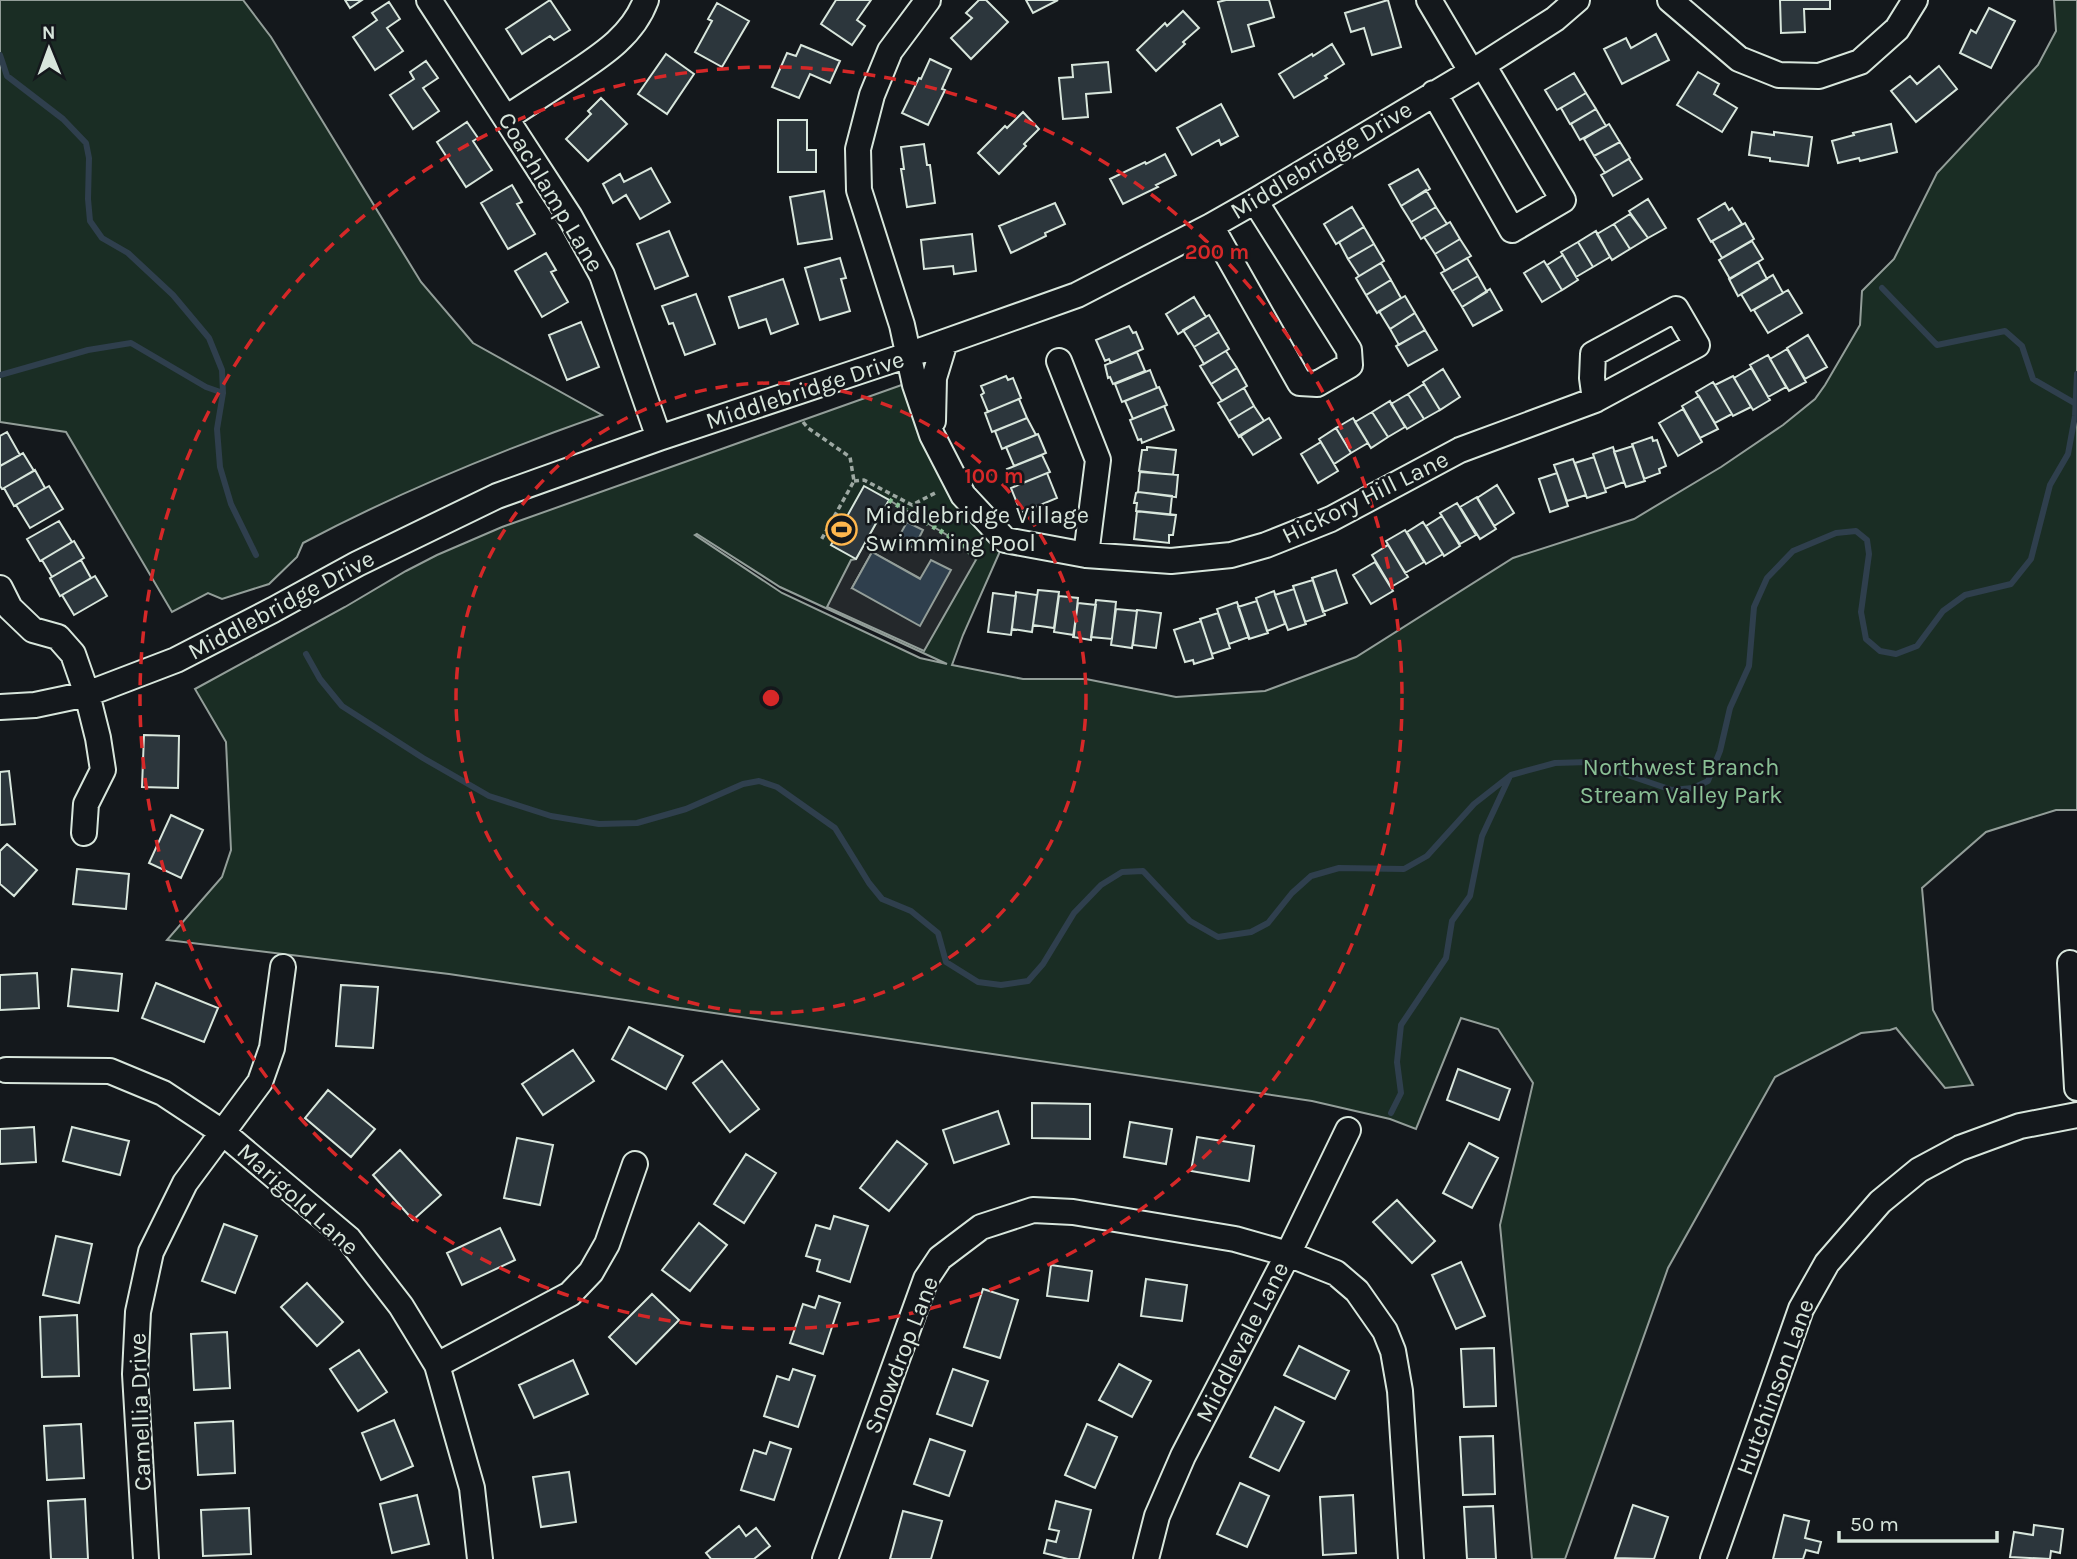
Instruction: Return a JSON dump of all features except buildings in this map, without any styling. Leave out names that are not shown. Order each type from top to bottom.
[{"type":"street","name":"Coachlamp Lane","points":[[429,0],[570,217],[602,275],[659,438]]},
{"type":"street","points":[[506,118],[609,50],[642,12],[646,0]]},
{"type":"street","name":"Hickory Hill Lane","points":[[928,0],[890,51],[872,95],[858,149],[859,190],[902,325],[915,384],[932,435],[963,495],[1005,540],[1086,555],[1171,561],[1231,555],[1266,545],[1331,519],[1460,450],[1595,400]]},
{"type":"street","points":[[1429,0],[1563,200],[1513,230],[1434,93]]},
{"type":"street","name":"Middlebridge Drive","points":[[0,707],[35,705],[87,694],[176,660],[357,564],[497,496],[1077,295],[1255,201],[1477,68],[1555,19],[1577,0]]},
{"type":"street","points":[[1670,0],[1740,59],[1779,75],[1819,76],[1860,62],[1897,29],[1914,0]]},
{"type":"street","points":[[1211,226],[1300,383],[1317,384],[1350,365],[1349,350],[1255,201]]},
{"type":"street","points":[[932,435],[934,378],[945,342]]},
{"type":"street","points":[[1059,361],[1098,460],[1086,555]]},
{"type":"street","points":[[0,588],[10,608],[25,622],[33,629],[58,637],[73,654],[87,694],[103,770],[86,804],[84,834]]},
{"type":"street","points":[[2070,963],[2077,1088]]},
{"type":"street","name":"Camellia Drive","points":[[146,1559],[135,1374],[138,1312],[151,1252],[185,1184],[260,1082],[272,1048],[284,967]]},
{"type":"street","name":"Marigold Lane","points":[[6,1070],[110,1071],[163,1093],[222,1132],[349,1239],[401,1306],[437,1365],[472,1488],[480,1559]]},
{"type":"street","name":"Hutchinson Lane","points":[[1713,1559],[1801,1309],[1827,1263],[1880,1202],[1919,1170],[1960,1148],[2020,1126],[2077,1115]]},
{"type":"street","name":"Middlevale Lane","points":[[1146,1559],[1157,1516],[1183,1455],[1288,1254],[1348,1130]]},
{"type":"street","points":[[437,1365],[570,1294],[591,1272],[607,1244],[635,1164]]},
{"type":"street","name":"Snowdrop Lane","points":[[825,1559],[926,1279],[940,1258],[981,1227],[1033,1210],[1073,1212],[1235,1239],[1288,1254],[1336,1273],[1357,1291],[1385,1331],[1393,1351],[1400,1391],[1411,1559]]},
{"type":"path","points":[[803,422],[850,457],[854,481],[820,542]]},
{"type":"path","points":[[854,481],[864,480],[912,505],[944,488]]},
{"type":"path","points":[[836,515],[845,520]]},
{"type":"green space","points":[[0,0],[243,0],[271,37],[421,282],[473,343],[602,415],[450,473],[339,524],[303,543],[297,557],[269,584],[222,599],[208,593],[172,612],[66,432],[0,422]]},
{"type":"green space","name":"Northwest Branch Stream Valley Park","points":[[2054,0],[2077,0],[2077,810],[2056,810],[1986,832],[1922,888],[1933,1010],[1973,1085],[1945,1088],[1896,1028],[1861,1033],[1775,1077],[1668,1268],[1565,1559],[1532,1559],[1500,1225],[1533,1083],[1498,1029],[1461,1018],[1416,1129],[1390,1119],[1312,1101],[449,974],[167,940],[222,877],[231,850],[226,742],[195,689],[406,571],[502,527],[910,382],[1005,540],[952,665],[1023,679],[1086,679],[1176,697],[1265,691],[1356,657],[1513,558],[1634,519],[1721,467],[1783,425],[1815,399],[1860,325],[1862,291],[1894,259],[1937,173],[2038,65],[2056,31]],"holes":[[[695,535],[780,587],[947,664],[920,658],[782,593]]]},
{"type":"shaded area","points":[[889,500],[952,538],[977,558],[924,651],[827,607],[851,560],[856,559]],"holes":[[[872,552],[921,579],[852,588]]]},
{"type":"water","points":[[907,522],[923,530],[914,548],[897,540]]},
{"type":"water","points":[[872,552],[920,579],[931,560],[951,570],[920,626],[852,588]]},
{"type":"waterway","points":[[0,55],[7,76],[63,119],[86,143],[89,158],[90,221],[102,238],[128,253],[173,295],[209,338],[222,370],[223,393],[217,429],[220,467],[231,504],[256,555]]},
{"type":"waterway","points":[[1882,288],[1937,345],[2005,331],[2022,346],[2033,379],[2076,404]]},
{"type":"waterway","points":[[0,375],[88,350],[131,343],[206,387],[223,393]]},
{"type":"waterway","points":[[306,654],[320,679],[342,706],[489,796],[551,816],[599,824],[637,823],[686,809],[743,784],[759,781],[777,787],[835,828],[882,899],[911,911],[938,933],[946,962],[978,982],[1001,985],[1028,981],[1043,964],[1074,913],[1101,885],[1122,872],[1143,871],[1190,921],[1218,937],[1251,932],[1268,923],[1292,893],[1311,876],[1339,868],[1404,869],[1427,856],[1474,804],[1511,775],[1555,763],[1589,762],[1672,790],[1693,788],[1708,781],[1720,751],[1730,708],[1749,666],[1754,607],[1767,578],[1793,551],[1836,533],[1856,531],[1867,540],[1869,554],[1861,612],[1866,639],[1880,651],[1896,654],[1917,646],[1943,611],[1965,595],[2011,584],[2031,559],[2050,485],[2068,454],[2075,416],[2077,374]]},
{"type":"waterway","points":[[1391,1113],[1401,1093],[1397,1062],[1401,1025],[1446,958],[1452,921],[1470,896],[1482,836],[1509,778]]},
{"type":"hedge","points":[[889,500],[952,538],[977,558]]},
{"type":"place","name":"Middlebridge Village Swimming Pool","points":[[842,529]]}]
